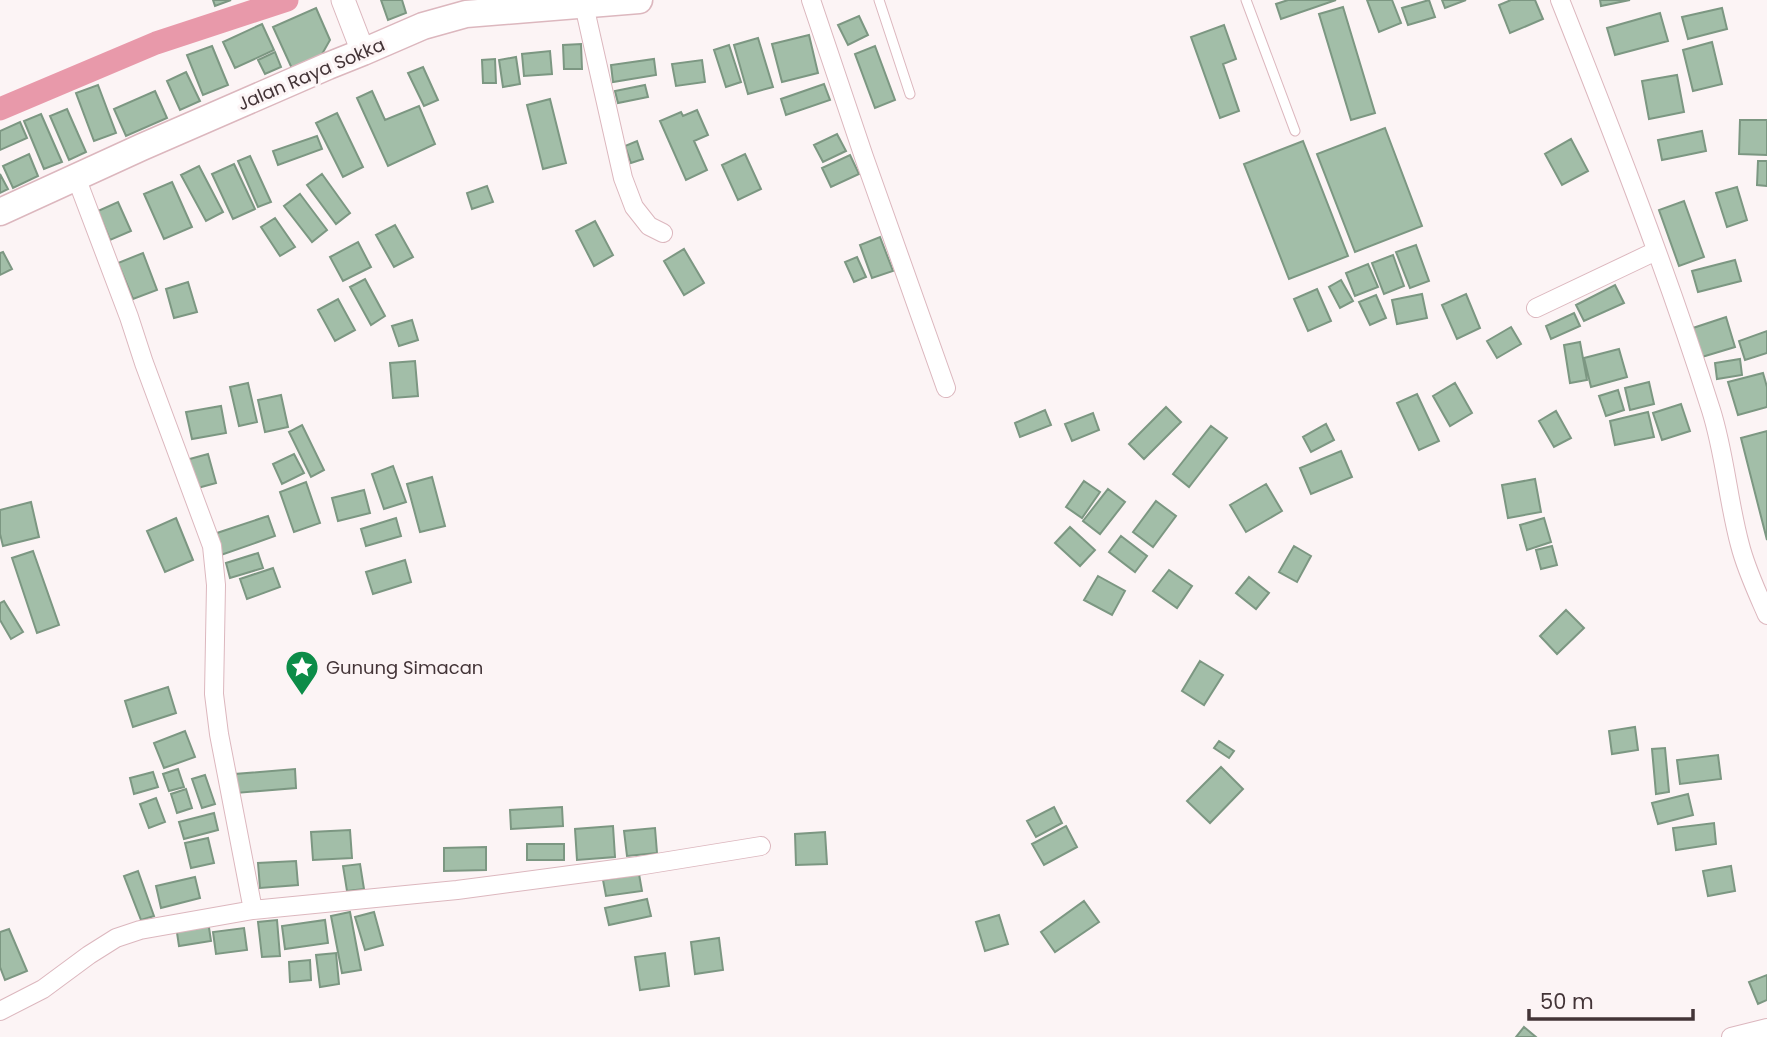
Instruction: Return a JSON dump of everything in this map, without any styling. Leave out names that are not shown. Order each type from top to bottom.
[{"type":"main road","name":"Jalan Raya Sokka","points":[[0,212],[423,26],[466,14],[639,0]]},
{"type":"street","points":[[343,0],[363,52]]},
{"type":"street","points":[[811,0],[946,388]]},
{"type":"street","points":[[1560,0],[1633,185],[1712,415],[1740,546],[1767,615]]},
{"type":"street","points":[[584,5],[623,178],[634,206],[649,226],[663,233]]},
{"type":"street","points":[[76,177],[130,317],[144,363],[212,546],[216,585],[214,694],[219,734],[253,910]]},
{"type":"street","points":[[1536,308],[1656,251]]},
{"type":"street","points":[[0,1012],[43,989],[116,938],[140,930],[253,910],[470,889],[761,846]]},
{"type":"street","points":[[1731,1037],[1767,1028]]},
{"type":"lane","points":[[879,0],[910,94]]},
{"type":"lane","points":[[1246,0],[1295,131]]},
{"type":"building","points":[[213,0],[231,0],[215,6]]},
{"type":"building","points":[[381,0],[402,0],[406,13],[388,20]]},
{"type":"building","points":[[1288,0],[1336,0],[1281,19],[1276,4]]},
{"type":"building","points":[[1367,0],[1392,0],[1401,23],[1379,32]]},
{"type":"building","points":[[1429,0],[1435,17],[1408,25],[1402,8]]},
{"type":"building","points":[[1442,0],[1466,0],[1445,8]]},
{"type":"building","points":[[1511,0],[1535,0],[1543,19],[1510,33],[1499,5]]},
{"type":"building","points":[[1600,0],[1630,0],[1601,6]]},
{"type":"building","points":[[1343,7],[1375,113],[1351,120],[1319,14]]},
{"type":"building","points":[[316,8],[330,40],[317,63],[294,73],[273,27]]},
{"type":"building","points":[[1722,8],[1727,29],[1688,39],[1682,17]]},
{"type":"building","points":[[1660,13],[1668,41],[1615,55],[1607,28]]},
{"type":"building","points":[[859,16],[868,35],[848,45],[838,25]]},
{"type":"building","points":[[262,24],[274,50],[235,68],[223,42]]},
{"type":"building","points":[[1224,25],[1236,59],[1223,64],[1239,111],[1220,118],[1191,37]]},
{"type":"building","points":[[809,35],[818,73],[782,82],[772,44]]},
{"type":"building","points":[[758,38],[773,87],[748,94],[734,45]]},
{"type":"building","points":[[1712,42],[1722,84],[1693,91],[1683,50]]},
{"type":"building","points":[[581,44],[582,69],[564,69],[563,45]]},
{"type":"building","points":[[729,45],[741,82],[726,87],[714,50]]},
{"type":"building","points":[[212,46],[228,85],[203,95],[187,55]]},
{"type":"building","points":[[875,46],[895,100],[875,108],[855,54]]},
{"type":"building","points":[[550,51],[552,74],[524,76],[522,54]]},
{"type":"building","points":[[275,52],[281,67],[265,74],[258,60]]},
{"type":"building","points":[[516,57],[520,84],[503,87],[499,60]]},
{"type":"building","points":[[495,59],[496,83],[483,83],[482,60]]},
{"type":"building","points":[[654,59],[656,75],[613,82],[611,65]]},
{"type":"building","points":[[702,60],[705,82],[676,86],[672,64]]},
{"type":"building","points":[[423,67],[438,100],[424,106],[408,73]]},
{"type":"building","points":[[186,72],[200,101],[180,110],[167,81]]},
{"type":"building","points":[[1677,75],[1684,112],[1649,119],[1642,81]]},
{"type":"building","points":[[824,84],[830,100],[786,115],[781,99]]},
{"type":"building","points":[[98,85],[116,133],[94,141],[76,93]]},
{"type":"building","points":[[645,85],[648,97],[618,103],[615,91]]},
{"type":"building","points":[[155,91],[167,118],[126,136],[114,109]]},
{"type":"building","points":[[372,91],[385,120],[419,106],[435,144],[388,166],[357,98]]},
{"type":"building","points":[[550,99],[566,163],[543,169],[527,105]]},
{"type":"building","points":[[67,109],[86,152],[69,160],[50,116]]},
{"type":"building","points":[[697,110],[708,135],[694,141],[707,170],[686,180],[660,121],[681,112],[683,116]]},
{"type":"building","points":[[337,113],[363,167],[343,177],[316,123]]},
{"type":"building","points":[[41,114],[62,162],[44,169],[24,121]]},
{"type":"building","points":[[1740,120],[1767,120],[1767,155],[1739,154]]},
{"type":"building","points":[[20,122],[27,138],[0,150],[0,131]]},
{"type":"building","points":[[1385,128],[1422,226],[1355,252],[1317,154]]},
{"type":"building","points":[[1702,131],[1706,151],[1662,160],[1658,140]]},
{"type":"building","points":[[837,134],[846,151],[823,162],[814,145]]},
{"type":"building","points":[[317,136],[322,149],[278,165],[273,151]]},
{"type":"building","points":[[1571,139],[1588,171],[1562,185],[1545,154]]},
{"type":"building","points":[[637,141],[643,159],[631,163],[625,146]]},
{"type":"building","points":[[1303,141],[1348,256],[1289,279],[1244,164]]},
{"type":"building","points":[[29,154],[38,176],[13,188],[3,166]]},
{"type":"building","points":[[745,154],[761,189],[738,200],[722,165]]},
{"type":"building","points":[[850,155],[859,174],[831,187],[822,168]]},
{"type":"building","points":[[250,156],[271,202],[258,207],[238,161]]},
{"type":"building","points":[[1758,161],[1767,161],[1767,186],[1757,185]]},
{"type":"building","points":[[234,164],[255,209],[233,219],[212,174]]},
{"type":"building","points":[[199,166],[223,212],[206,221],[181,175]]},
{"type":"building","points":[[0,174],[8,189],[0,193]]},
{"type":"building","points":[[322,174],[350,213],[336,224],[307,185]]},
{"type":"building","points":[[172,182],[192,227],[164,239],[144,194]]},
{"type":"building","points":[[487,186],[493,202],[472,209],[467,193]]},
{"type":"building","points":[[1737,187],[1747,220],[1727,227],[1716,193]]},
{"type":"building","points":[[300,194],[327,230],[312,242],[284,206]]},
{"type":"building","points":[[1684,201],[1704,257],[1679,266],[1659,210]]},
{"type":"building","points":[[118,202],[131,231],[110,240],[98,211]]},
{"type":"building","points":[[275,218],[295,247],[280,256],[261,227]]},
{"type":"building","points":[[595,221],[613,255],[594,266],[576,231]]},
{"type":"building","points":[[395,225],[413,257],[394,267],[376,235]]},
{"type":"building","points":[[880,237],[893,271],[872,278],[860,245]]},
{"type":"building","points":[[358,242],[371,267],[343,281],[330,257]]},
{"type":"building","points":[[1416,245],[1429,281],[1410,288],[1396,252]]},
{"type":"building","points":[[684,249],[704,283],[684,295],[664,261]]},
{"type":"building","points":[[3,252],[12,269],[0,275],[0,253]]},
{"type":"building","points":[[143,253],[157,290],[133,299],[118,263]]},
{"type":"building","points":[[1393,255],[1404,286],[1384,294],[1372,263]]},
{"type":"building","points":[[857,257],[866,277],[854,282],[845,262]]},
{"type":"building","points":[[1735,260],[1741,281],[1698,292],[1692,271]]},
{"type":"building","points":[[1368,264],[1378,287],[1355,296],[1346,273]]},
{"type":"building","points":[[365,279],[385,316],[371,325],[350,287]]},
{"type":"building","points":[[1341,280],[1353,301],[1340,308],[1329,287]]},
{"type":"building","points":[[188,282],[197,312],[174,318],[166,289]]},
{"type":"building","points":[[1615,285],[1624,303],[1584,321],[1576,305]]},
{"type":"building","points":[[1317,289],[1331,321],[1308,331],[1294,299]]},
{"type":"building","points":[[1422,294],[1427,318],[1397,324],[1392,300]]},
{"type":"building","points":[[1466,294],[1480,328],[1457,339],[1442,305]]},
{"type":"building","points":[[1376,295],[1386,318],[1370,325],[1359,302]]},
{"type":"building","points":[[338,299],[355,330],[335,341],[318,310]]},
{"type":"building","points":[[1574,313],[1580,326],[1551,339],[1546,326]]},
{"type":"building","points":[[1726,317],[1735,347],[1702,357],[1693,328]]},
{"type":"building","points":[[412,320],[418,340],[399,346],[392,326]]},
{"type":"building","points":[[1511,327],[1521,344],[1497,358],[1487,341]]},
{"type":"building","points":[[1767,331],[1767,353],[1745,360],[1739,341]]},
{"type":"building","points":[[1580,342],[1587,380],[1570,383],[1564,345]]},
{"type":"building","points":[[1619,349],[1627,377],[1591,387],[1584,358]]},
{"type":"building","points":[[1740,359],[1742,375],[1717,379],[1715,363]]},
{"type":"building","points":[[415,361],[418,396],[393,398],[390,363]]},
{"type":"building","points":[[1763,373],[1767,387],[1767,407],[1738,415],[1728,382]]},
{"type":"building","points":[[1649,382],[1654,404],[1630,410],[1625,388]]},
{"type":"building","points":[[248,383],[257,422],[239,426],[230,387]]},
{"type":"building","points":[[1455,383],[1472,413],[1450,426],[1433,396]]},
{"type":"building","points":[[1618,390],[1624,410],[1606,416],[1599,396]]},
{"type":"building","points":[[1417,394],[1439,441],[1419,450],[1397,403]]},
{"type":"building","points":[[281,395],[288,427],[265,432],[258,400]]},
{"type":"building","points":[[1681,404],[1690,431],[1662,440],[1653,413]]},
{"type":"building","points":[[221,406],[226,433],[192,439],[186,412]]},
{"type":"building","points":[[1166,407],[1181,422],[1144,459],[1129,444]]},
{"type":"building","points":[[1045,410],[1051,425],[1020,437],[1015,423]]},
{"type":"building","points":[[1556,411],[1571,438],[1554,447],[1539,421]]},
{"type":"building","points":[[1648,412],[1654,437],[1615,445],[1610,421]]},
{"type":"building","points":[[1093,413],[1099,430],[1072,441],[1065,424]]},
{"type":"building","points":[[1326,424],[1334,440],[1311,452],[1303,437]]},
{"type":"building","points":[[302,425],[324,470],[311,477],[289,432]]},
{"type":"building","points":[[1211,426],[1227,438],[1189,487],[1173,474]]},
{"type":"building","points":[[1767,431],[1767,540],[1741,438]]},
{"type":"building","points":[[1341,451],[1352,477],[1311,494],[1300,468]]},
{"type":"building","points":[[208,454],[216,483],[194,489],[186,460]]},
{"type":"building","points":[[294,454],[304,473],[282,484],[273,464]]},
{"type":"building","points":[[393,466],[406,502],[384,509],[372,474]]},
{"type":"building","points":[[432,477],[445,526],[420,532],[407,484]]},
{"type":"building","points":[[1535,479],[1541,512],[1508,518],[1502,485]]},
{"type":"building","points":[[1084,481],[1100,492],[1082,518],[1066,507]]},
{"type":"building","points":[[306,482],[320,523],[294,532],[280,492]]},
{"type":"building","points":[[1266,484],[1282,511],[1246,532],[1230,505]]},
{"type":"building","points":[[1108,489],[1125,502],[1100,534],[1083,521]]},
{"type":"building","points":[[364,490],[370,513],[338,521],[332,498]]},
{"type":"building","points":[[1156,501],[1176,516],[1153,547],[1133,532]]},
{"type":"building","points":[[31,502],[39,537],[3,546],[0,510]]},
{"type":"building","points":[[268,516],[275,536],[221,555],[214,534]]},
{"type":"building","points":[[176,518],[193,560],[165,572],[147,531]]},
{"type":"building","points":[[396,518],[401,536],[366,546],[361,529]]},
{"type":"building","points":[[1544,518],[1551,542],[1527,550],[1520,525]]},
{"type":"building","points":[[1070,527],[1095,550],[1080,566],[1055,543]]},
{"type":"building","points":[[1121,536],[1147,556],[1135,572],[1109,552]]},
{"type":"building","points":[[1294,546],[1311,556],[1297,582],[1279,572]]},
{"type":"building","points":[[1552,546],[1557,565],[1541,569],[1536,550]]},
{"type":"building","points":[[33,551],[59,625],[37,633],[12,558]]},
{"type":"building","points":[[258,553],[263,568],[230,578],[226,563]]},
{"type":"building","points":[[405,560],[411,582],[373,594],[366,572]]},
{"type":"building","points":[[273,568],[280,587],[247,599],[240,579]]},
{"type":"building","points":[[1169,570],[1192,586],[1177,608],[1153,591]]},
{"type":"building","points":[[1098,576],[1125,591],[1112,615],[1084,600]]},
{"type":"building","points":[[1249,577],[1269,593],[1256,609],[1236,593]]},
{"type":"building","points":[[4,601],[23,632],[11,639],[0,620],[0,603]]},
{"type":"building","points":[[1566,610],[1584,628],[1557,654],[1540,636]]},
{"type":"building","points":[[1200,661],[1223,675],[1204,705],[1182,691]]},
{"type":"building","points":[[168,687],[176,713],[133,727],[125,701]]},
{"type":"building","points":[[1635,727],[1638,750],[1612,754],[1609,731]]},
{"type":"building","points":[[185,731],[195,757],[164,768],[154,743]]},
{"type":"building","points":[[1219,741],[1234,751],[1229,758],[1214,748]]},
{"type":"building","points":[[1665,748],[1669,792],[1656,794],[1652,749]]},
{"type":"building","points":[[1718,755],[1721,779],[1680,784],[1677,760]]},
{"type":"building","points":[[1221,767],[1243,789],[1210,823],[1187,801]]},
{"type":"building","points":[[178,769],[184,787],[169,791],[163,774]]},
{"type":"building","points":[[295,769],[296,788],[236,793],[235,774]]},
{"type":"building","points":[[153,772],[158,787],[134,794],[130,778]]},
{"type":"building","points":[[205,775],[215,804],[202,808],[192,779]]},
{"type":"building","points":[[186,789],[192,808],[177,813],[171,794]]},
{"type":"building","points":[[1688,794],[1693,815],[1658,824],[1652,803]]},
{"type":"building","points":[[156,798],[165,822],[149,828],[140,804]]},
{"type":"building","points":[[562,807],[563,826],[511,829],[510,810]]},
{"type":"building","points":[[1054,807],[1062,823],[1036,837],[1027,821]]},
{"type":"building","points":[[214,813],[218,830],[184,839],[179,822]]},
{"type":"building","points":[[1714,823],[1716,844],[1676,850],[1673,828]]},
{"type":"building","points":[[613,826],[615,857],[577,860],[575,829]]},
{"type":"building","points":[[1066,826],[1077,847],[1044,865],[1032,844]]},
{"type":"building","points":[[655,828],[657,853],[627,856],[624,831]]},
{"type":"building","points":[[350,830],[352,858],[313,860],[311,832]]},
{"type":"building","points":[[825,832],[827,864],[796,865],[795,834]]},
{"type":"building","points":[[208,838],[214,863],[191,868],[185,843]]},
{"type":"building","points":[[527,844],[564,844],[564,860],[527,860]]},
{"type":"building","points":[[486,847],[486,870],[444,871],[444,848]]},
{"type":"building","points":[[296,861],[298,885],[260,888],[258,863]]},
{"type":"building","points":[[360,864],[364,889],[347,891],[343,866]]},
{"type":"building","points":[[1731,866],[1735,891],[1708,896],[1703,871]]},
{"type":"building","points":[[138,871],[154,916],[141,920],[124,876]]},
{"type":"building","points":[[639,874],[642,891],[606,896],[603,880]]},
{"type":"building","points":[[195,877],[200,898],[161,908],[156,886]]},
{"type":"building","points":[[647,899],[651,916],[609,925],[605,908]]},
{"type":"building","points":[[1084,901],[1099,922],[1055,952],[1041,932]]},
{"type":"building","points":[[350,912],[361,970],[342,973],[331,916]]},
{"type":"building","points":[[374,912],[383,945],[365,950],[355,917]]},
{"type":"building","points":[[999,915],[1008,944],[985,951],[976,922]]},
{"type":"building","points":[[277,920],[280,956],[262,957],[258,922]]},
{"type":"building","points":[[325,920],[328,943],[285,949],[282,926]]},
{"type":"building","points":[[208,921],[211,941],[179,946],[176,926]]},
{"type":"building","points":[[244,928],[247,950],[216,954],[213,932]]},
{"type":"building","points":[[9,929],[27,971],[5,980],[0,967],[0,932]]},
{"type":"building","points":[[719,938],[723,970],[695,974],[691,942]]},
{"type":"building","points":[[336,953],[339,984],[320,987],[316,955]]},
{"type":"building","points":[[665,953],[669,986],[640,990],[635,957]]},
{"type":"building","points":[[310,960],[311,980],[290,982],[289,962]]},
{"type":"building","points":[[1767,975],[1767,1000],[1758,1004],[1749,982]]},
{"type":"building","points":[[1524,1027],[1536,1037],[1516,1037]]},
{"type":"waterway","points":[[0,109],[156,43],[287,0]]},
{"type":"place","name":"Gunung Simacan","points":[[302,697]]}]
